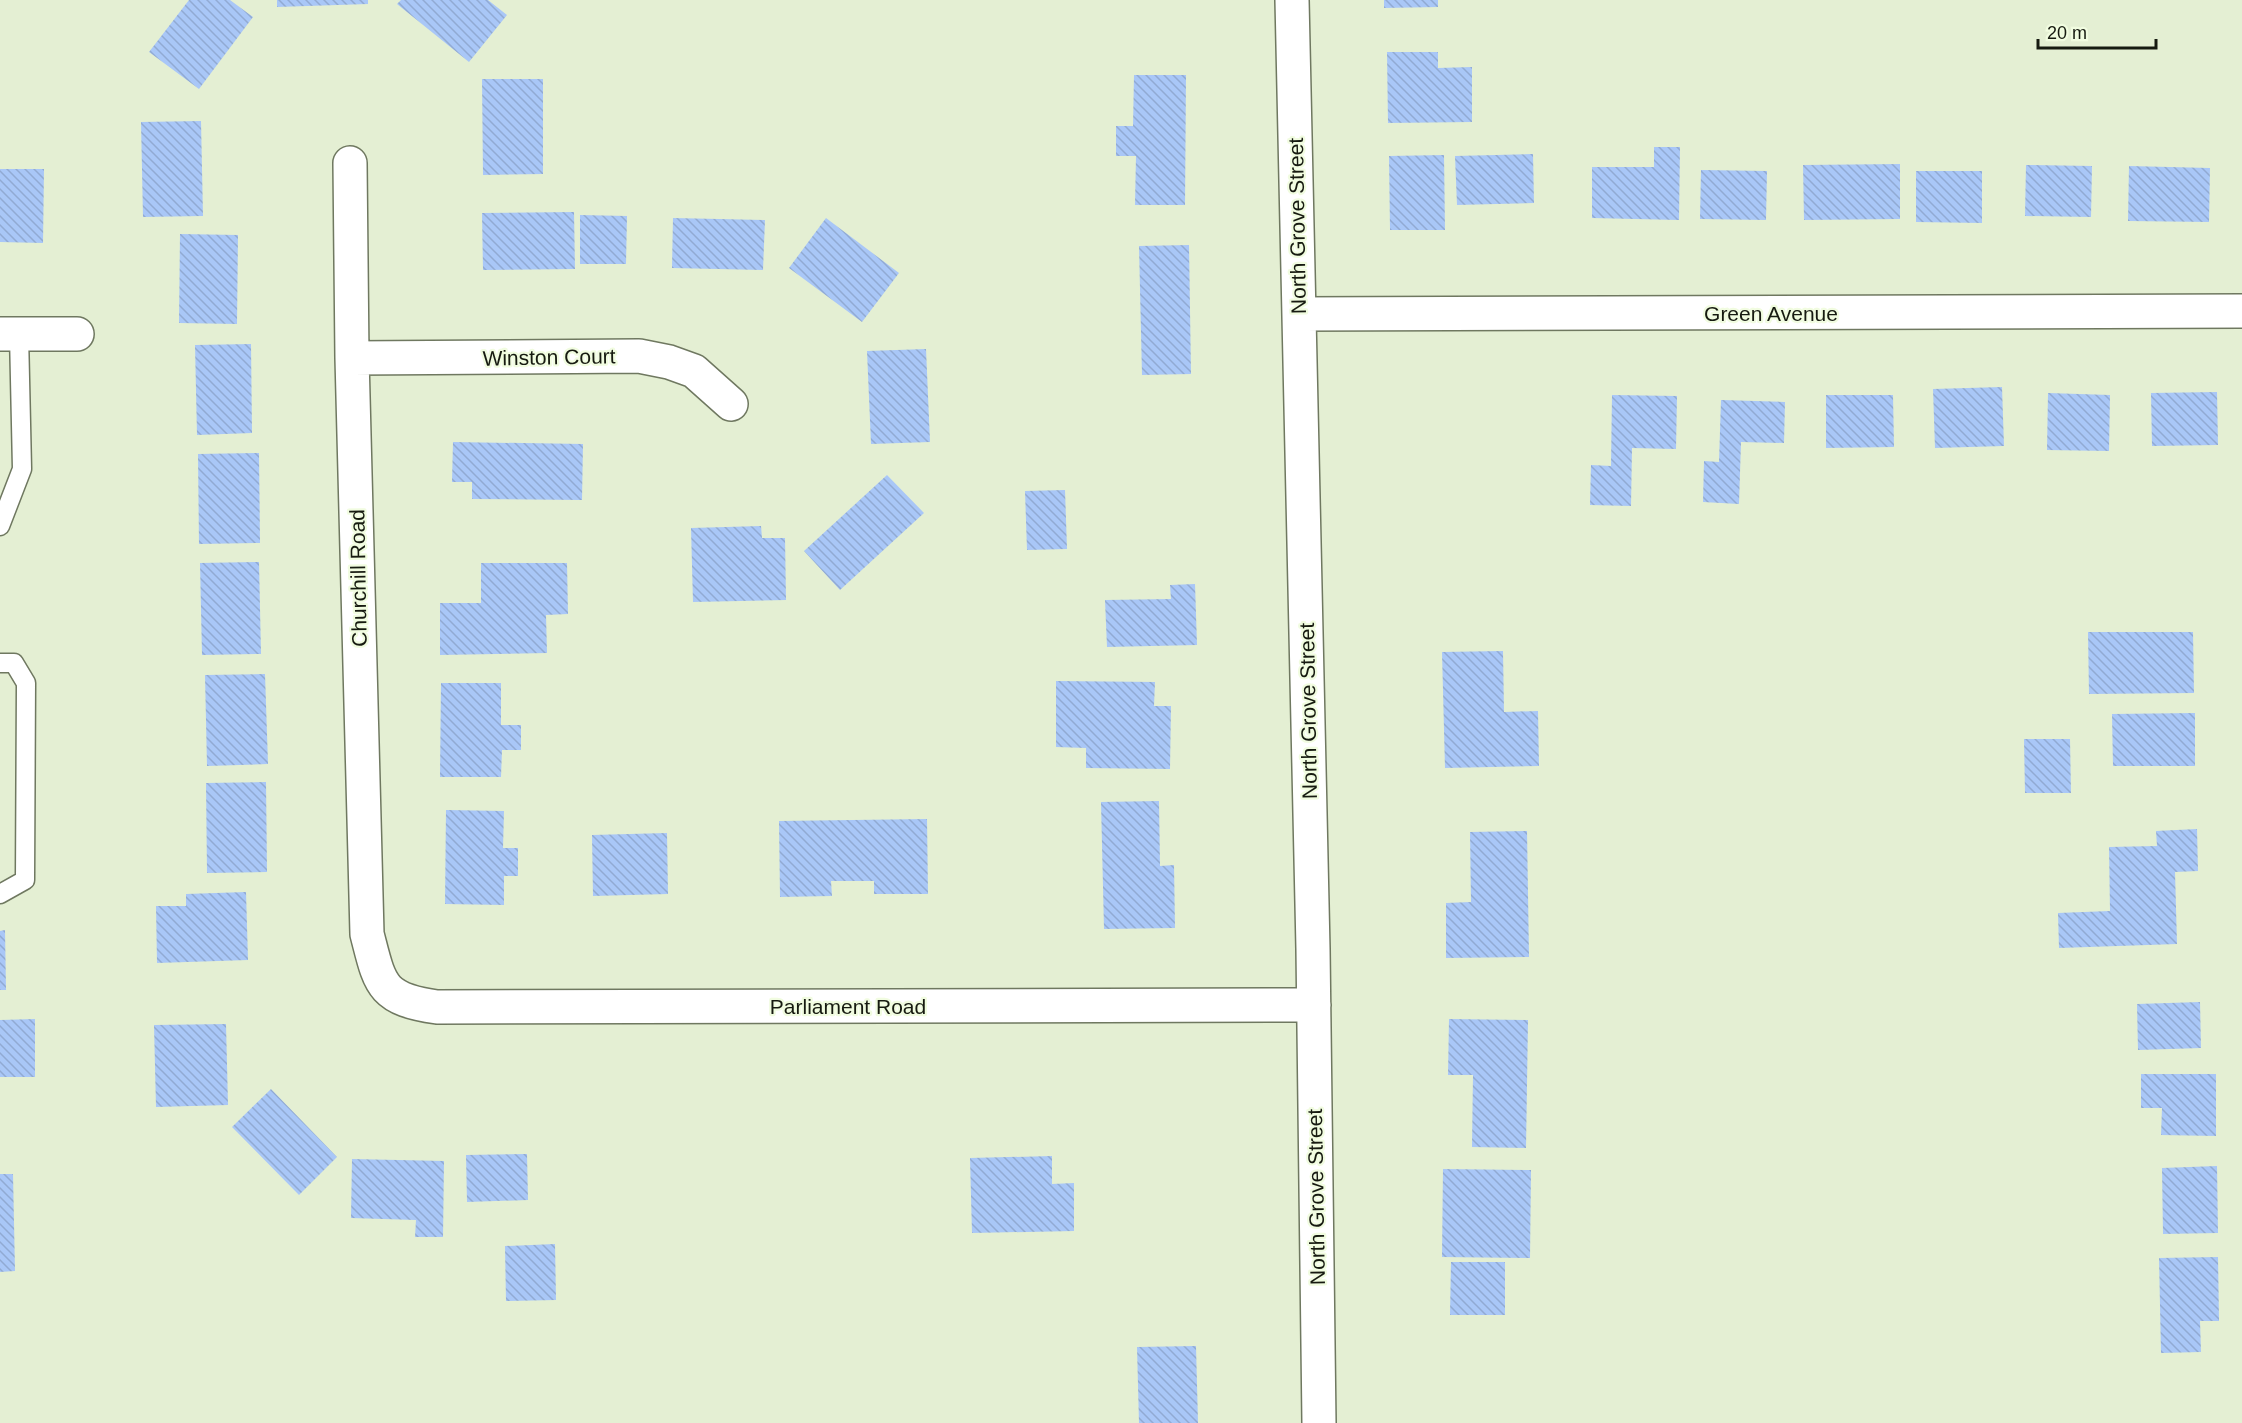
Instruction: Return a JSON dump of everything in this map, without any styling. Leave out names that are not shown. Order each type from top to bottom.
[{"type":"street","name":"North Grove Street","points":[[1292,0],[1314,1005],[1318,1423]]},
{"type":"street","name":"Churchill Road","points":[[351,163],[352,358],[366,934],[378,978],[386,988]]},
{"type":"street","name":"Green Avenue","points":[[1299,314],[2242,311]]},
{"type":"street","points":[[9,334],[77,334]]},
{"type":"street","name":"Winston Court","points":[[352,358],[639,356],[669,362],[694,371],[731,404]]},
{"type":"street","name":"Parliament Road","points":[[386,988],[410,1003],[437,1007],[1314,1005]]},
{"type":"lane","points":[[0,526],[22,469],[9,334]]},
{"type":"lane","points":[[0,663],[14,663],[26,683],[26,694],[25,880],[0,894]]},
{"type":"building","points":[[189,0],[230,0],[253,17],[199,89],[149,52]]},
{"type":"building","points":[[277,0],[368,0],[368,4],[277,7]]},
{"type":"building","points":[[401,0],[488,0],[507,15],[469,62],[397,4]]},
{"type":"building","points":[[1384,0],[1438,0],[1438,7],[1384,8]]},
{"type":"building","points":[[1387,52],[1438,52],[1438,68],[1472,67],[1472,122],[1388,123]]},
{"type":"building","points":[[1134,75],[1186,75],[1185,205],[1135,205],[1136,156],[1116,156],[1116,126],[1133,126]]},
{"type":"building","points":[[482,79],[543,79],[543,174],[483,175]]},
{"type":"building","points":[[201,121],[203,216],[143,217],[141,122]]},
{"type":"building","points":[[1654,147],[1680,147],[1679,220],[1592,218],[1592,167],[1654,167]]},
{"type":"building","points":[[1533,154],[1534,203],[1457,205],[1455,156]]},
{"type":"building","points":[[1444,155],[1445,230],[1390,230],[1389,156]]},
{"type":"building","points":[[1900,164],[1900,219],[1804,220],[1803,165]]},
{"type":"building","points":[[2026,165],[2092,166],[2091,217],[2025,216]]},
{"type":"building","points":[[2129,166],[2210,168],[2209,222],[2128,221]]},
{"type":"building","points":[[0,169],[44,169],[43,243],[0,242]]},
{"type":"building","points":[[1701,170],[1767,171],[1766,220],[1700,219]]},
{"type":"building","points":[[1916,171],[1982,171],[1982,223],[1916,222]]},
{"type":"building","points":[[574,212],[575,269],[483,270],[482,213]]},
{"type":"building","points":[[580,215],[627,216],[626,264],[580,264]]},
{"type":"building","points":[[673,218],[765,220],[763,270],[672,268]]},
{"type":"building","points":[[826,218],[899,273],[862,322],[789,268]]},
{"type":"building","points":[[180,234],[238,235],[237,324],[179,323]]},
{"type":"building","points":[[1189,245],[1191,374],[1142,375],[1139,246]]},
{"type":"building","points":[[251,344],[252,433],[197,435],[195,345]]},
{"type":"building","points":[[926,349],[930,442],[871,444],[867,351]]},
{"type":"building","points":[[2002,387],[2004,446],[1935,448],[1933,389]]},
{"type":"building","points":[[2217,392],[2218,445],[2152,446],[2151,393]]},
{"type":"building","points":[[2048,393],[2110,395],[2109,451],[2047,450]]},
{"type":"building","points":[[1612,395],[1677,396],[1676,449],[1632,448],[1631,506],[1590,505],[1591,465],[1611,466]]},
{"type":"building","points":[[1826,395],[1893,395],[1894,447],[1826,448]]},
{"type":"building","points":[[1721,400],[1785,402],[1784,443],[1741,442],[1739,504],[1703,502],[1704,461],[1719,462]]},
{"type":"building","points":[[453,442],[583,444],[582,500],[472,499],[472,482],[452,482]]},
{"type":"building","points":[[259,453],[260,543],[199,544],[198,454]]},
{"type":"building","points":[[887,475],[924,513],[840,590],[804,551]]},
{"type":"building","points":[[1065,490],[1067,549],[1027,550],[1025,491]]},
{"type":"building","points":[[761,526],[762,538],[785,538],[786,600],[693,602],[691,528]]},
{"type":"building","points":[[259,562],[261,654],[202,655],[200,563]]},
{"type":"building","points":[[481,563],[567,563],[568,614],[546,615],[547,653],[440,655],[440,603],[481,603]]},
{"type":"building","points":[[1195,584],[1197,645],[1107,647],[1105,600],[1171,599],[1170,585]]},
{"type":"building","points":[[2088,632],[2193,632],[2194,693],[2089,694]]},
{"type":"building","points":[[1503,651],[1504,712],[1538,711],[1539,766],[1445,768],[1442,652]]},
{"type":"building","points":[[265,674],[268,764],[207,766],[205,675]]},
{"type":"building","points":[[1056,681],[1155,682],[1154,706],[1171,706],[1170,769],[1086,768],[1086,748],[1056,747]]},
{"type":"building","points":[[441,683],[501,683],[501,725],[521,725],[521,750],[502,750],[501,777],[440,777]]},
{"type":"building","points":[[2195,713],[2195,766],[2113,766],[2112,714]]},
{"type":"building","points":[[2024,739],[2070,739],[2071,793],[2025,793]]},
{"type":"building","points":[[266,782],[267,872],[207,873],[206,783]]},
{"type":"building","points":[[1159,801],[1160,866],[1174,865],[1175,928],[1104,929],[1101,802]]},
{"type":"building","points":[[446,810],[504,811],[503,848],[518,848],[518,876],[504,876],[504,905],[445,904]]},
{"type":"building","points":[[927,819],[928,894],[874,894],[874,881],[831,881],[832,896],[780,897],[779,821]]},
{"type":"building","points":[[2197,829],[2198,871],[2175,872],[2177,944],[2059,948],[2058,913],[2110,911],[2109,847],[2157,846],[2156,831]]},
{"type":"building","points":[[1527,831],[1529,957],[1446,958],[1446,903],[1471,902],[1470,832]]},
{"type":"building","points":[[667,833],[668,894],[593,896],[592,835]]},
{"type":"building","points":[[246,892],[248,960],[157,963],[156,906],[186,906],[186,894]]},
{"type":"building","points":[[5,930],[6,990],[0,990],[0,931]]},
{"type":"building","points":[[2200,1002],[2201,1048],[2138,1050],[2137,1004]]},
{"type":"building","points":[[35,1019],[35,1077],[0,1077],[0,1020]]},
{"type":"building","points":[[1449,1019],[1528,1020],[1526,1148],[1472,1147],[1473,1075],[1448,1075]]},
{"type":"building","points":[[226,1024],[228,1105],[156,1107],[154,1025]]},
{"type":"building","points":[[2141,1074],[2216,1074],[2216,1136],[2161,1135],[2162,1108],[2141,1108]]},
{"type":"building","points":[[271,1089],[337,1157],[299,1195],[232,1127]]},
{"type":"building","points":[[527,1154],[528,1200],[467,1202],[466,1155]]},
{"type":"building","points":[[1052,1156],[1052,1184],[1074,1183],[1074,1231],[972,1233],[970,1158]]},
{"type":"building","points":[[352,1159],[444,1161],[443,1237],[415,1237],[416,1220],[351,1218]]},
{"type":"building","points":[[2217,1166],[2218,1233],[2163,1234],[2162,1168]]},
{"type":"building","points":[[1443,1169],[1531,1170],[1530,1258],[1442,1257]]},
{"type":"building","points":[[0,1174],[13,1174],[15,1271],[0,1272]]},
{"type":"building","points":[[555,1244],[556,1300],[506,1301],[505,1246]]},
{"type":"building","points":[[2218,1257],[2219,1321],[2200,1321],[2201,1352],[2161,1353],[2159,1258]]},
{"type":"building","points":[[1451,1262],[1505,1262],[1505,1315],[1450,1315]]},
{"type":"building","points":[[1196,1346],[1198,1423],[1139,1423],[1137,1347]]}]
